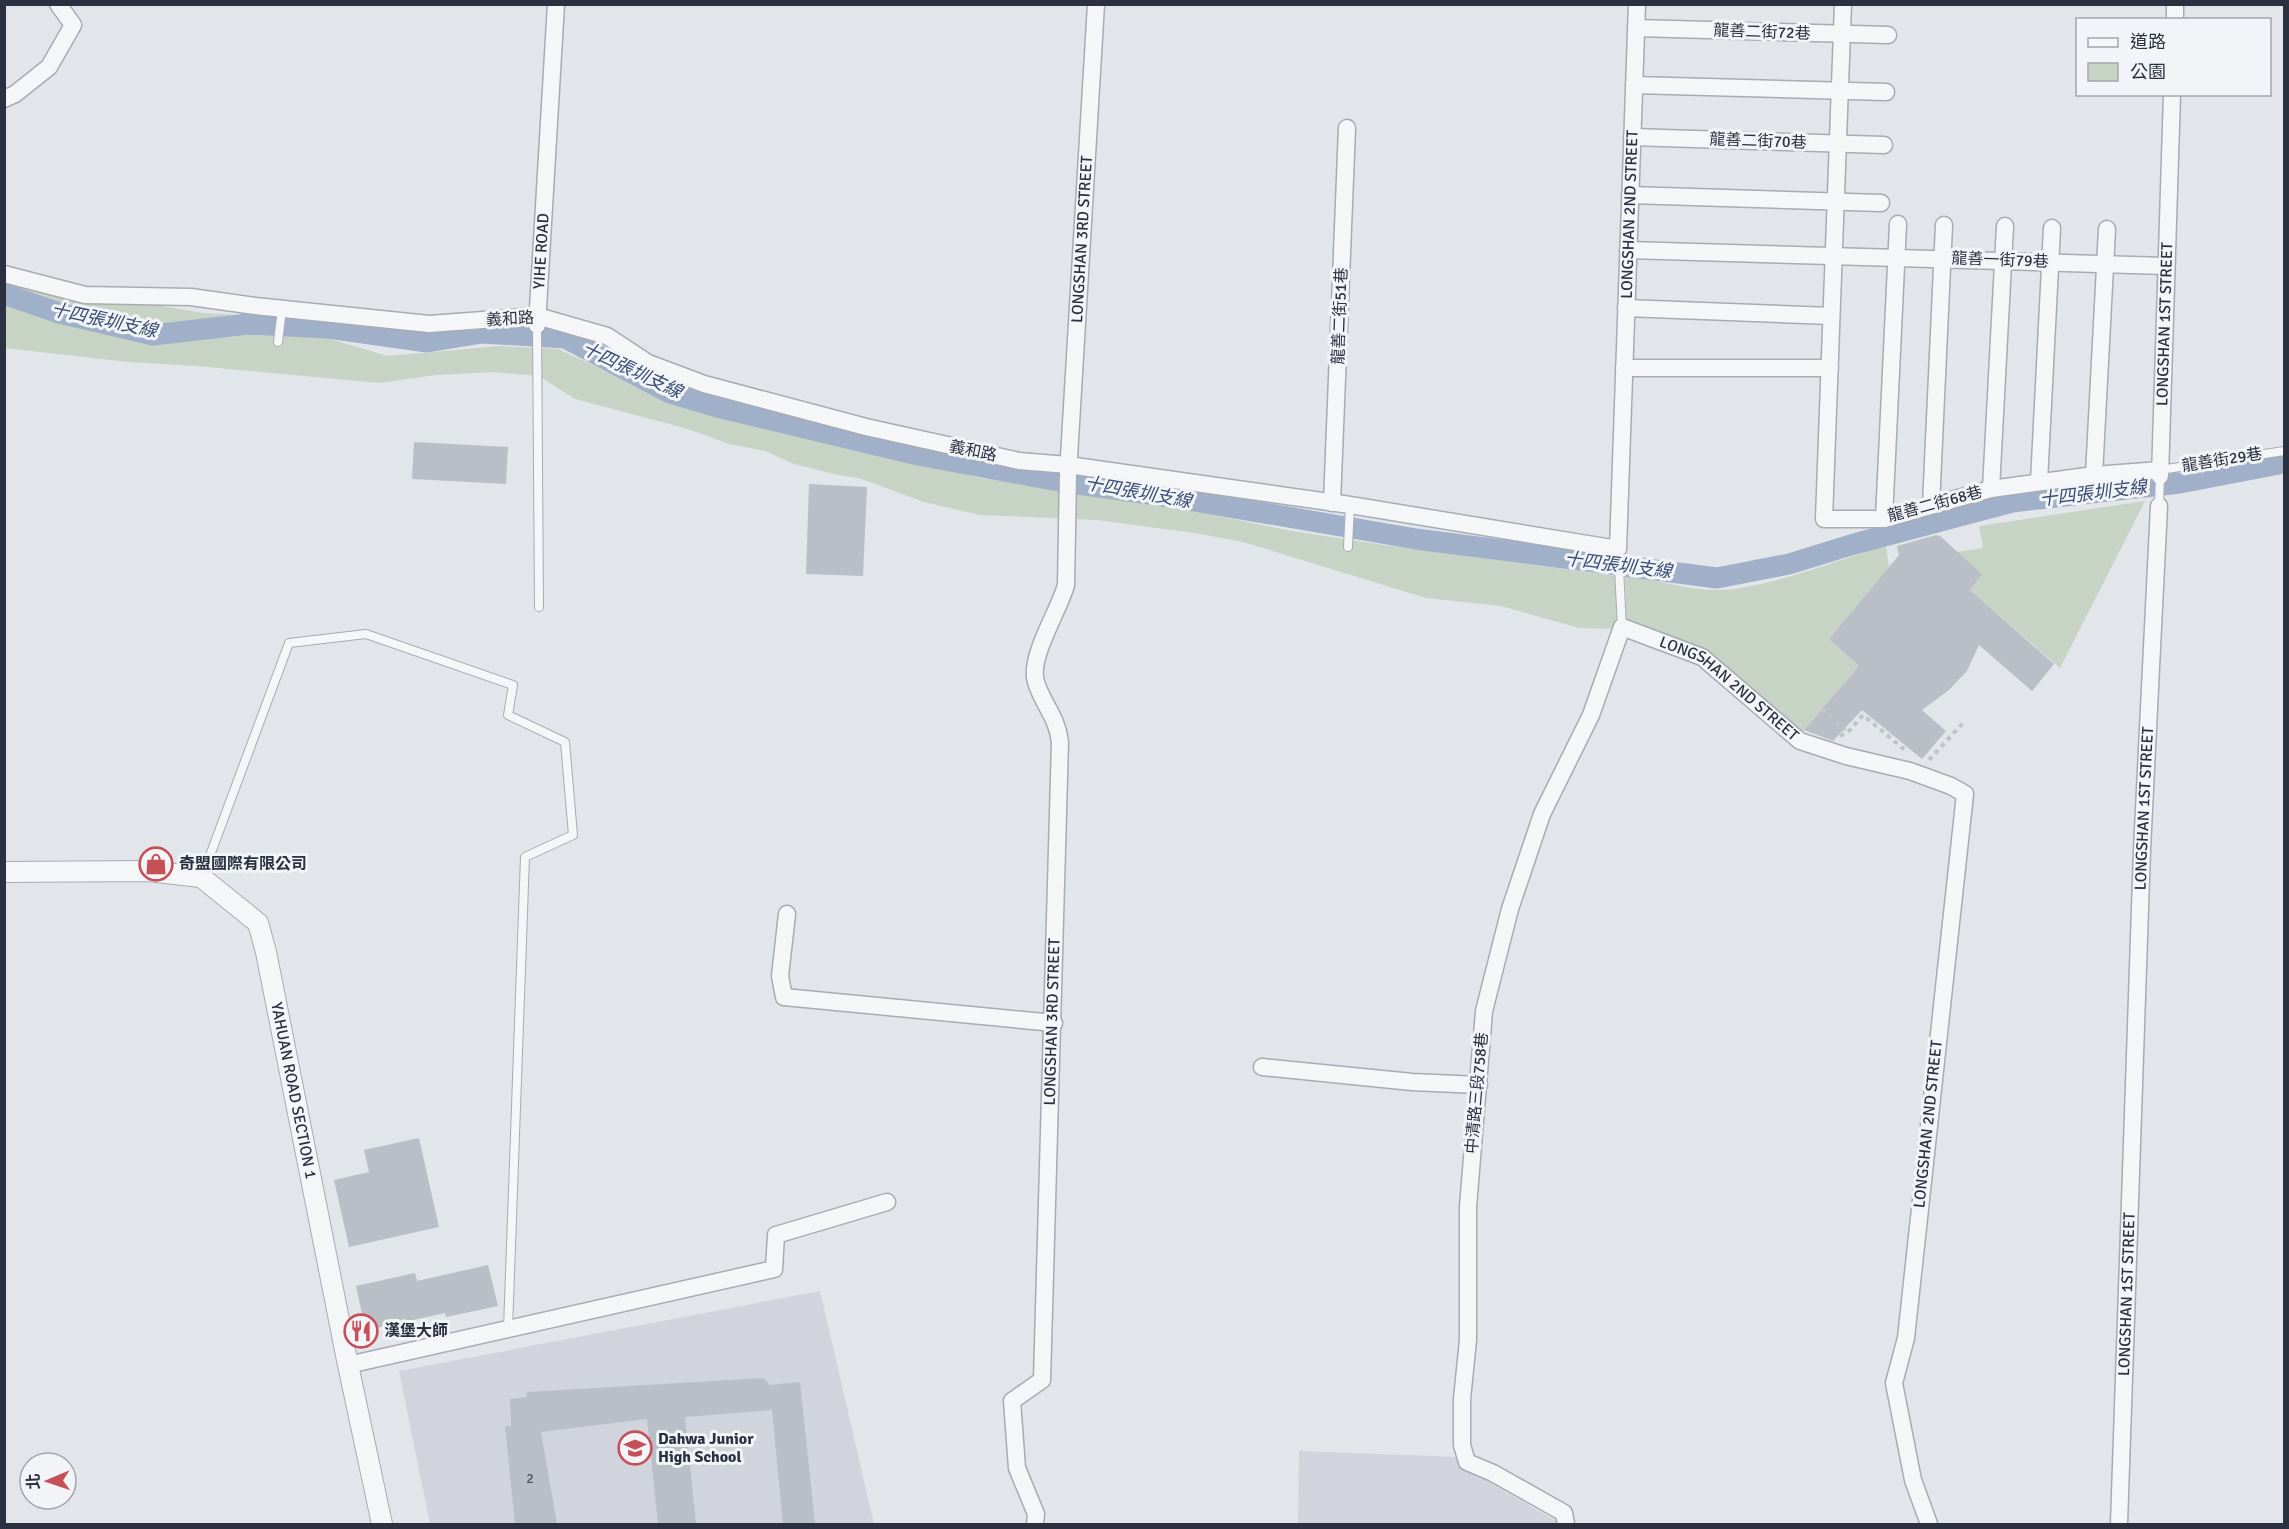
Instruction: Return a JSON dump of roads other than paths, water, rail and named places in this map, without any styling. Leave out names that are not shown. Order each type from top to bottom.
[{"type":"street","points":[[4,99],[15,94],[49,68],[73,25],[58,4]]},
{"type":"street","name":"YIHE ROAD","points":[[537,320],[556,4]]},
{"type":"street","name":"LONGSHAN 3RD STREET","points":[[1035,1524],[1036,1514],[1017,1468],[1012,1401],[1042,1380],[1060,742],[1058,728],[1036,682],[1034,670],[1062,601],[1066,585],[1068,470],[1096,4]]},
{"type":"street","name":"LONGSHAN 2ND STREET","points":[[1618,549],[1637,4]]},
{"type":"street","name":"龍善二街68巷","points":[[1843,4],[1824,519],[1884,519],[1991,489],[2094,475],[2160,473]]},
{"type":"street","name":"龍善二街72巷","points":[[1636,28],[1888,35]]},
{"type":"street","points":[[1634,85],[1886,92]]},
{"type":"street","name":"LONGSHAN 1ST STREET","points":[[2160,473],[2172,96]]},
{"type":"street","name":"龍善二街51巷","points":[[1332,502],[1347,129]]},
{"type":"street","name":"龍善二街70巷","points":[[1632,137],[1884,145]]},
{"type":"street","points":[[1630,195],[1881,203]]},
{"type":"street","points":[[1884,519],[1898,224]]},
{"type":"street","points":[[1931,505],[1944,225]]},
{"type":"street","points":[[1991,489],[2005,226]]},
{"type":"street","points":[[2039,482],[2052,228]]},
{"type":"street","points":[[2094,475],[2108,229]]},
{"type":"street","points":[[1628,250],[1834,255]]},
{"type":"street","name":"龍善一街79巷","points":[[1834,255],[2165,266]]},
{"type":"street","name":"義和路","points":[[4,274],[85,295],[191,297],[429,324],[537,320],[607,336],[648,363],[704,384],[910,437],[1068,470]]},
{"type":"street","points":[[1626,308],[1832,316]]},
{"type":"street","points":[[1624,368],[1830,368]]},
{"type":"street","points":[[1068,470],[1332,502],[1618,549]]},
{"type":"street","name":"LONGSHAN 1ST STREET","points":[[2119,1524],[2142,842],[2159,506]]},
{"type":"street","name":"LONGSHAN 2ND STREET","points":[[1622,627],[1702,657],[1800,741],[1846,756],[1910,771],[1951,786],[1965,794],[1906,1338],[1894,1383],[1913,1480],[1929,1524]]},
{"type":"street","name":"中清路三段758巷","points":[[1566,1524],[1564,1513],[1493,1473],[1467,1462],[1462,1445],[1462,1399],[1468,1340],[1468,1207],[1484,1011],[1509,909],[1542,814],[1591,715],[1622,627]]},
{"type":"street","points":[[4,872],[148,871],[201,877]]},
{"type":"street","name":"YAHUAN ROAD SECTION 1","points":[[201,877],[258,923],[266,952],[382,1524]]},
{"type":"street","points":[[787,914],[780,976],[784,997],[1053,1023]]},
{"type":"street","points":[[1262,1067],[1412,1082],[1479,1085]]},
{"type":"street","points":[[348,1365],[774,1269],[776,1235],[887,1202]]},
{"type":"lane","points":[[278,342],[282,309]]},
{"type":"lane","name":"YIHE ROAD","points":[[537,320],[538,607]]},
{"type":"lane","name":"龍善街29巷","points":[[2160,473],[2284,451]]},
{"type":"lane","name":"LONGSHAN 1ST STREET","points":[[2159,506],[2160,473]]},
{"type":"lane","points":[[1348,547],[1350,505]]},
{"type":"lane","name":"LONGSHAN 2ND STREET","points":[[1618,549],[1622,627]]},
{"type":"lane","points":[[201,877],[289,643],[366,634],[513,685],[508,715],[565,742],[573,835],[525,857],[508,1329]]},
{"type":"waterway","name":"十四張圳支線","points":[[4,294],[59,313],[153,335],[248,324],[328,328],[427,342],[482,333],[565,338],[670,393],[717,407],[918,455],[1064,482],[1171,497],[1416,539],[1717,578],[1789,564],[1854,544],[2012,502],[2180,483],[2284,463]]},
{"type":"place","name":"奇盟國際有限公司","points":[[156,864]]},
{"type":"place","name":"漢堡大師","points":[[361,1331]]},
{"type":"place","name":"Dahwa Junior High School","points":[[635,1448]]}]
